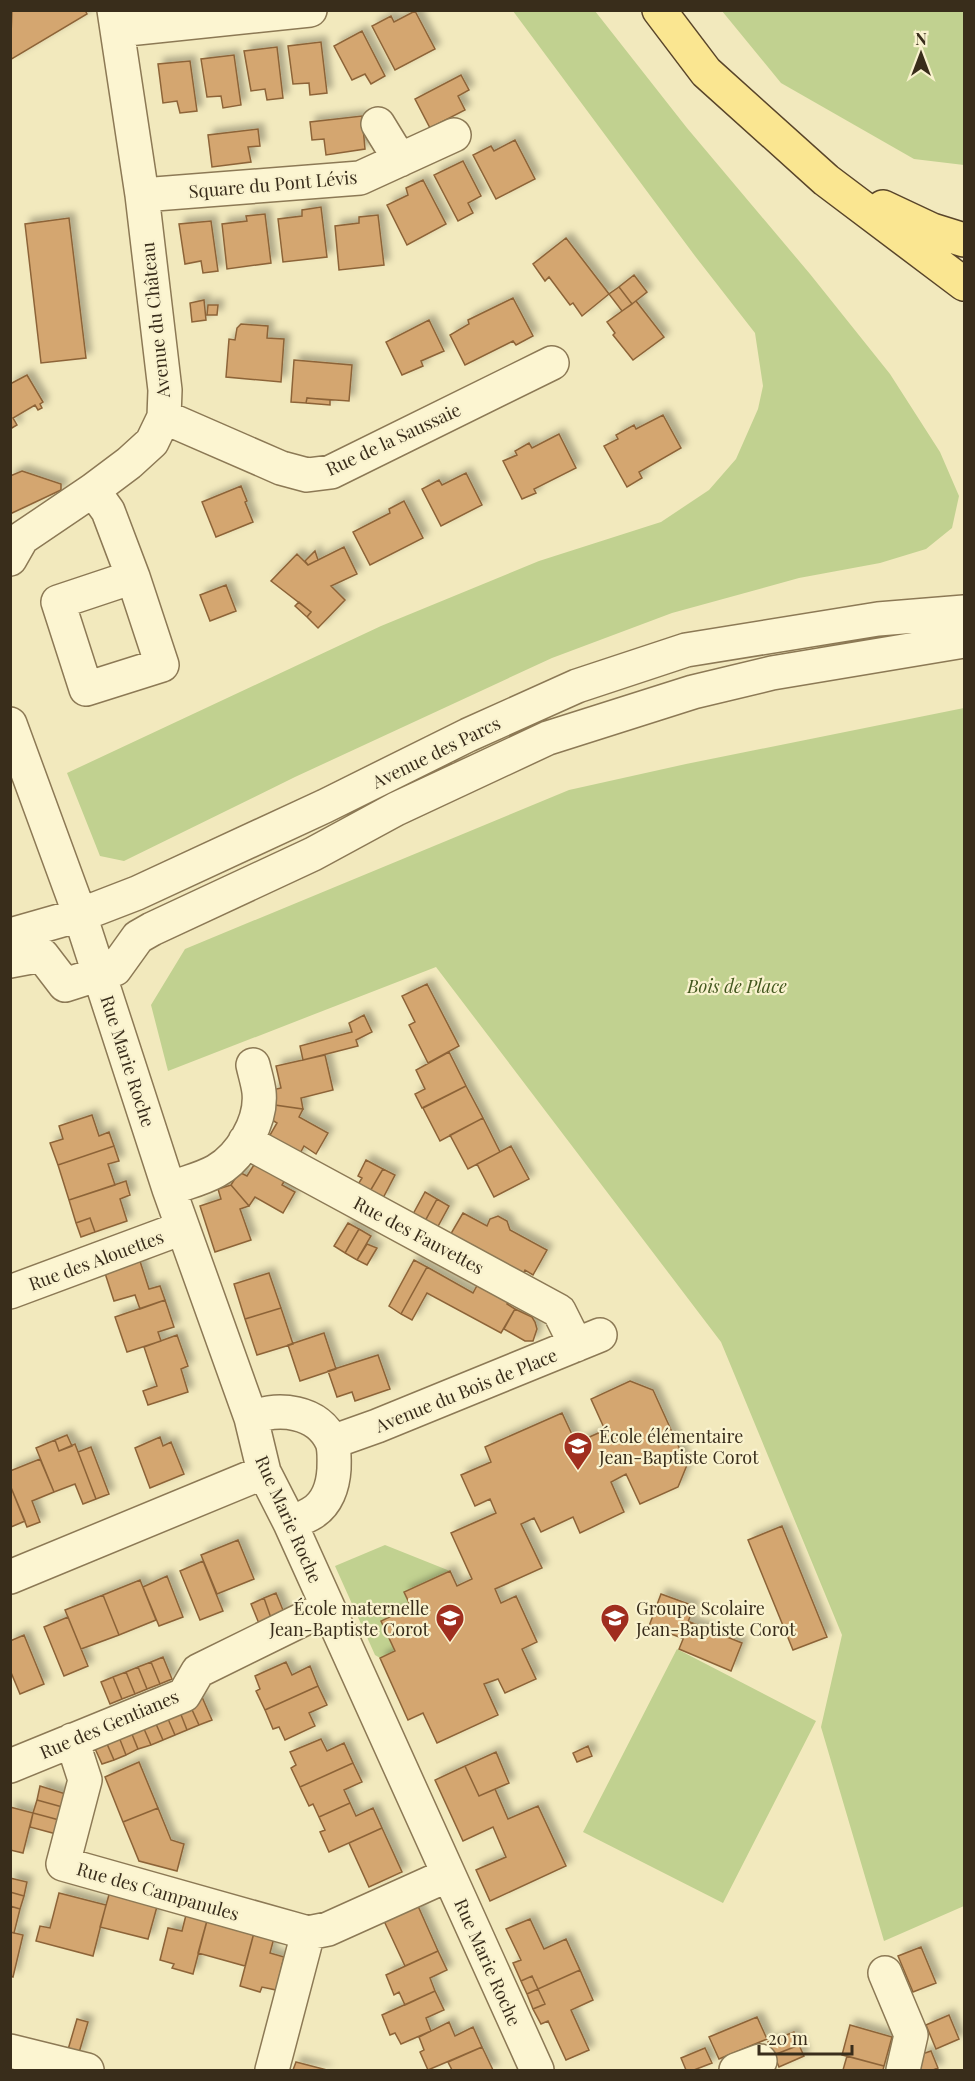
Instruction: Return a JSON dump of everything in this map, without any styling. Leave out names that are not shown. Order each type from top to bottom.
[{"type":"main road","points":[[659,10],[706,72],[826,180],[964,284]]},
{"type":"main road","points":[[826,180],[932,230],[964,240]]},
{"type":"street","points":[[116,20],[310,10]]},
{"type":"street","name":"Avenue du Château","points":[[10,560],[22,538],[93,490],[153,442],[164,417],[165,390],[142,195],[116,20]]},
{"type":"street","points":[[378,124],[400,160]]},
{"type":"street","name":"Square du Pont Lévis","points":[[142,195],[360,178],[454,135]]},
{"type":"street","name":"Rue de la Saussaie","points":[[164,417],[281,468],[307,475],[331,472],[552,363]]},
{"type":"street","points":[[93,490],[108,511],[133,577]]},
{"type":"street","name":"Avenue des Parcs","points":[[878,620],[957,594],[964,588]]},
{"type":"street","name":"Avenue des Parcs","points":[[10,935],[80,915],[148,889],[325,806],[468,735],[577,686],[686,650],[878,620],[964,612]]},
{"type":"street","points":[[10,961],[42,955],[65,985],[115,969],[138,937],[152,929],[313,854],[396,810],[548,738],[693,692],[772,673],[964,641]]},
{"type":"street","points":[[10,724],[80,915]]},
{"type":"street","name":"Rue Marie Roche","points":[[80,915],[182,1228],[250,1418],[264,1472],[291,1523],[537,2070]]},
{"type":"street","points":[[169,1189],[215,1172],[232,1158],[245,1141],[256,1119],[259,1105],[259,1092],[253,1065]]},
{"type":"street","name":"Rue des Fauvettes","points":[[245,1141],[559,1311],[588,1340]]},
{"type":"street","name":"Rue des Alouettes","points":[[17,1280],[182,1228]]},
{"type":"street","name":"Avenue du Bois de Place","points":[[332,1442],[588,1340]]},
{"type":"street","points":[[250,1418],[265,1413],[292,1412],[307,1417],[317,1424],[332,1442],[334,1457],[332,1490],[313,1513],[291,1523]]},
{"type":"street","points":[[10,1577],[264,1472]]},
{"type":"street","name":"Rue des Gentianes","points":[[10,1766],[184,1695],[198,1671],[328,1607]]},
{"type":"street","name":"Rue des Campanules","points":[[72,1740],[85,1780],[63,1864],[308,1933]]},
{"type":"street","points":[[272,2070],[308,1933],[328,1929],[448,1875]]},
{"type":"street","points":[[885,1973],[911,2035],[903,2070]]},
{"type":"street","points":[[10,2051],[87,2070]]},
{"type":"green space","points":[[513,11],[595,11],[687,128],[810,274],[890,374],[940,452],[959,496],[952,528],[926,549],[880,563],[799,578],[672,613],[552,658],[295,777],[124,861],[100,856],[67,773],[381,626],[539,561],[661,522],[709,490],[736,459],[758,409],[763,386],[755,333]]},
{"type":"green space","points":[[722,11],[964,11],[964,165],[914,159],[781,83]]},
{"type":"green space","name":"Bois de Place","points":[[964,708],[964,1906],[884,1941],[821,1727],[842,1635],[721,1342],[436,967],[168,1071],[151,1005],[185,949],[569,790]]},
{"type":"green space","points":[[385,1545],[450,1571],[404,1592],[411,1607],[381,1621],[395,1651],[380,1658],[375,1655],[335,1566]]},
{"type":"green space","points":[[677,1649],[816,1721],[723,1903],[583,1832]]},
{"type":"building","points":[[12,10],[85,10],[87,14],[10,60]]},
{"type":"building","points":[[415,11],[435,49],[395,70],[372,26],[391,16],[394,22]]},
{"type":"building","points":[[362,31],[385,76],[371,84],[365,74],[352,80],[334,46]]},
{"type":"building","points":[[321,42],[327,93],[310,95],[309,83],[293,84],[288,46]]},
{"type":"building","points":[[277,47],[283,98],[267,100],[265,89],[251,91],[244,51]]},
{"type":"building","points":[[234,55],[241,105],[223,108],[221,96],[207,97],[201,59]]},
{"type":"building","points":[[190,61],[197,111],[180,113],[177,101],[163,103],[158,64]]},
{"type":"building","points":[[461,75],[469,90],[458,96],[465,110],[430,128],[415,99]]},
{"type":"building","points":[[362,116],[365,149],[326,155],[324,139],[312,140],[310,122]]},
{"type":"building","points":[[258,129],[260,146],[248,147],[251,162],[212,167],[208,135]]},
{"type":"building","points":[[515,140],[535,179],[496,199],[473,155],[491,146],[494,151]]},
{"type":"building","points":[[463,161],[481,196],[468,203],[473,213],[458,221],[434,175]]},
{"type":"building","points":[[423,180],[446,224],[407,245],[387,205],[408,195],[406,188]]},
{"type":"building","points":[[321,207],[327,257],[283,262],[278,219],[302,216],[302,210]]},
{"type":"building","points":[[265,214],[271,263],[227,269],[222,224],[247,221],[246,216]]},
{"type":"building","points":[[378,215],[384,265],[339,270],[335,226],[359,223],[359,217]]},
{"type":"building","points":[[69,218],[86,358],[41,363],[25,224]]},
{"type":"building","points":[[211,221],[218,271],[203,273],[201,261],[185,264],[179,224]]},
{"type":"building","points":[[566,238],[609,294],[582,316],[573,303],[570,305],[549,277],[545,281],[533,264]]},
{"type":"building","points":[[634,275],[647,292],[632,304],[619,287]]},
{"type":"building","points":[[619,287],[632,304],[622,311],[609,294]]},
{"type":"building","points":[[513,298],[533,336],[516,345],[513,341],[465,365],[450,335],[469,324],[468,320]]},
{"type":"building","points":[[204,300],[206,320],[192,322],[190,303]]},
{"type":"building","points":[[636,301],[664,337],[633,360],[613,335],[615,333],[607,322]]},
{"type":"building","points":[[208,305],[218,305],[217,315],[207,315]]},
{"type":"building","points":[[429,320],[444,351],[421,361],[423,366],[402,375],[386,342]]},
{"type":"building","points":[[241,324],[268,326],[267,338],[284,339],[281,382],[226,377],[229,339],[235,340],[237,328]]},
{"type":"building","points":[[294,360],[352,365],[349,401],[307,398],[306,403],[291,402]]},
{"type":"building","points":[[27,375],[43,402],[40,404],[42,408],[38,410],[35,405],[13,418],[17,425],[12,428],[10,425],[10,384]]},
{"type":"building","points":[[307,398],[330,400],[330,405],[306,403]]},
{"type":"building","points":[[663,415],[681,448],[639,472],[642,478],[627,487],[604,446],[618,439],[616,435],[634,425],[636,429]]},
{"type":"building","points":[[559,434],[576,468],[534,489],[536,493],[522,499],[503,461],[517,455],[515,451],[529,443],[532,448]]},
{"type":"building","points":[[22,471],[61,484],[61,490],[10,514],[10,476]]},
{"type":"building","points":[[466,473],[482,505],[441,526],[422,489],[439,480],[442,485]]},
{"type":"building","points":[[241,486],[253,522],[216,537],[202,502]]},
{"type":"building","points":[[404,501],[423,538],[370,565],[353,532],[390,513],[389,509]]},
{"type":"building","points":[[344,547],[357,574],[331,586],[345,600],[318,628],[307,617],[311,612],[271,581],[297,554],[308,565]]},
{"type":"building","points":[[315,551],[318,560],[308,565],[305,561]]},
{"type":"building","points":[[226,585],[236,611],[210,621],[200,595]]},
{"type":"building","points":[[299,602],[311,612],[307,617],[295,606]]},
{"type":"building","points":[[427,984],[459,1046],[428,1063],[409,1025],[415,1022],[402,996]]},
{"type":"building","points":[[364,1015],[372,1032],[356,1040],[358,1046],[303,1060],[300,1046],[352,1032],[349,1023]]},
{"type":"building","points":[[449,1052],[466,1086],[422,1108],[415,1094],[425,1089],[416,1070]]},
{"type":"building","points":[[325,1055],[333,1090],[301,1098],[303,1109],[275,1105],[272,1090],[281,1088],[276,1066]]},
{"type":"building","points":[[466,1086],[483,1118],[440,1141],[423,1108]]},
{"type":"building","points":[[275,1105],[303,1109],[299,1117],[328,1133],[316,1154],[304,1146],[297,1159],[266,1142],[277,1123],[269,1118]]},
{"type":"building","points":[[92,1115],[99,1136],[109,1132],[114,1146],[58,1165],[50,1143],[63,1139],[59,1126]]},
{"type":"building","points":[[483,1118],[500,1152],[468,1169],[450,1135]]},
{"type":"building","points":[[114,1146],[119,1161],[108,1164],[115,1185],[69,1200],[58,1165]]},
{"type":"building","points":[[511,1146],[529,1179],[494,1197],[477,1164]]},
{"type":"building","points":[[259,1157],[289,1173],[282,1185],[295,1192],[283,1213],[255,1197],[249,1206],[231,1185],[239,1172],[247,1176]]},
{"type":"building","points":[[366,1160],[383,1169],[369,1193],[357,1186],[362,1178],[358,1176]]},
{"type":"building","points":[[383,1169],[395,1175],[382,1200],[369,1193]]},
{"type":"building","points":[[126,1181],[130,1195],[120,1199],[127,1221],[95,1232],[90,1218],[76,1223],[69,1200]]},
{"type":"building","points":[[231,1185],[249,1206],[240,1209],[251,1240],[215,1252],[200,1206],[221,1199],[218,1189]]},
{"type":"building","points":[[425,1192],[437,1199],[424,1223],[412,1216]]},
{"type":"building","points":[[437,1199],[449,1206],[436,1230],[424,1223]]},
{"type":"building","points":[[463,1213],[487,1226],[490,1219],[498,1216],[507,1221],[510,1230],[547,1250],[533,1275],[525,1270],[522,1277],[449,1237]]},
{"type":"building","points":[[90,1218],[95,1232],[81,1237],[76,1223]]},
{"type":"building","points":[[348,1223],[359,1229],[345,1253],[334,1246]]},
{"type":"building","points":[[359,1229],[371,1236],[357,1260],[345,1253]]},
{"type":"building","points":[[367,1244],[377,1248],[367,1265],[357,1260]]},
{"type":"building","points":[[138,1255],[149,1289],[160,1286],[165,1300],[140,1309],[135,1295],[114,1301],[103,1267]]},
{"type":"building","points":[[414,1260],[427,1267],[401,1314],[389,1306]]},
{"type":"building","points":[[427,1267],[473,1293],[480,1280],[510,1298],[507,1304],[515,1309],[501,1333],[427,1293],[412,1320],[401,1314]]},
{"type":"building","points":[[269,1273],[281,1308],[245,1319],[234,1284]]},
{"type":"building","points":[[165,1300],[174,1327],[158,1332],[161,1341],[127,1352],[115,1317]]},
{"type":"building","points":[[281,1308],[293,1344],[257,1355],[245,1319]]},
{"type":"building","points":[[515,1309],[532,1317],[535,1322],[537,1329],[533,1341],[525,1341],[504,1329]]},
{"type":"building","points":[[324,1333],[336,1369],[300,1381],[288,1345]]},
{"type":"building","points":[[177,1335],[188,1366],[181,1369],[188,1392],[148,1405],[143,1391],[157,1386],[144,1347]]},
{"type":"building","points":[[378,1355],[390,1389],[355,1401],[352,1392],[337,1397],[328,1371]]},
{"type":"building","points":[[630,1381],[653,1390],[687,1465],[678,1487],[640,1504],[626,1474],[611,1482],[624,1512],[580,1533],[573,1517],[541,1532],[534,1518],[521,1524],[542,1568],[495,1589],[501,1603],[516,1596],[537,1642],[522,1649],[536,1679],[505,1693],[498,1679],[484,1684],[498,1715],[437,1743],[423,1713],[408,1720],[380,1658],[395,1651],[381,1621],[411,1607],[404,1592],[450,1571],[457,1586],[472,1579],[451,1533],[496,1513],[490,1499],[475,1506],[461,1475],[491,1462],[485,1447],[562,1413],[576,1443],[605,1430],[591,1399]]},
{"type":"building","points":[[67,1435],[72,1446],[59,1451],[55,1440]]},
{"type":"building","points":[[160,1437],[163,1446],[171,1442],[184,1474],[150,1488],[135,1448]]},
{"type":"building","points":[[55,1440],[59,1451],[75,1444],[96,1499],[83,1504],[75,1484],[54,1492],[36,1448]]},
{"type":"building","points":[[91,1447],[109,1494],[96,1499],[78,1452]]},
{"type":"building","points":[[40,1459],[54,1492],[32,1501],[40,1522],[27,1527],[10,1485],[10,1471]]},
{"type":"building","points":[[10,1485],[25,1521],[11,1527],[10,1525]]},
{"type":"building","points":[[782,1526],[827,1637],[793,1650],[748,1540]]},
{"type":"building","points":[[238,1540],[254,1579],[217,1594],[201,1555]]},
{"type":"building","points":[[203,1561],[223,1611],[200,1620],[180,1571]]},
{"type":"building","points":[[167,1576],[183,1617],[159,1626],[143,1587]]},
{"type":"building","points":[[140,1580],[156,1620],[119,1635],[103,1595]]},
{"type":"building","points":[[276,1593],[285,1615],[272,1621],[264,1598]]},
{"type":"building","points":[[661,1594],[694,1606],[682,1638],[649,1626]]},
{"type":"building","points":[[103,1595],[119,1635],[81,1649],[65,1610]]},
{"type":"building","points":[[264,1598],[272,1621],[260,1626],[251,1604]]},
{"type":"building","points":[[68,1617],[88,1666],[64,1676],[44,1627]]},
{"type":"building","points":[[690,1622],[742,1643],[731,1671],[679,1649]]},
{"type":"building","points":[[24,1635],[44,1684],[20,1694],[10,1670],[10,1641]]},
{"type":"building","points":[[163,1657],[172,1679],[160,1684],[151,1662]]},
{"type":"building","points":[[151,1662],[160,1684],[147,1689],[138,1667]]},
{"type":"building","points":[[286,1662],[292,1675],[310,1666],[318,1686],[265,1710],[256,1691],[260,1689],[255,1676]]},
{"type":"building","points":[[138,1667],[147,1689],[135,1694],[126,1672]]},
{"type":"building","points":[[126,1672],[135,1694],[122,1699],[113,1677]]},
{"type":"building","points":[[113,1677],[122,1699],[110,1704],[101,1682]]},
{"type":"building","points":[[318,1686],[327,1705],[309,1713],[315,1726],[285,1740],[279,1727],[273,1729],[265,1710]]},
{"type":"building","points":[[202,1697],[212,1720],[199,1725],[189,1703]]},
{"type":"building","points":[[189,1703],[199,1725],[187,1730],[178,1707]]},
{"type":"building","points":[[178,1707],[187,1730],[175,1735],[165,1712]]},
{"type":"building","points":[[165,1712],[175,1735],[163,1740],[153,1717]]},
{"type":"building","points":[[153,1717],[163,1740],[151,1745],[141,1722]]},
{"type":"building","points":[[141,1722],[151,1745],[138,1749],[129,1727]]},
{"type":"building","points":[[129,1727],[138,1749],[126,1755],[117,1732]]},
{"type":"building","points":[[117,1732],[126,1755],[114,1760],[104,1737]]},
{"type":"building","points":[[104,1737],[114,1760],[102,1764],[92,1742]]},
{"type":"building","points":[[321,1739],[327,1751],[344,1743],[353,1763],[300,1787],[291,1768],[296,1765],[290,1752]]},
{"type":"building","points":[[588,1746],[592,1756],[577,1762],[573,1753]]},
{"type":"building","points":[[496,1752],[509,1783],[479,1796],[465,1766]]},
{"type":"building","points":[[139,1762],[158,1808],[123,1822],[105,1777]]},
{"type":"building","points":[[353,1763],[362,1782],[344,1790],[350,1803],[319,1817],[313,1804],[309,1806],[300,1787]]},
{"type":"building","points":[[465,1766],[479,1796],[495,1789],[508,1819],[538,1806],[566,1866],[490,1901],[476,1870],[506,1857],[493,1827],[463,1841],[435,1780]]},
{"type":"building","points":[[40,1786],[69,1795],[66,1808],[37,1800]]},
{"type":"building","points":[[37,1800],[66,1808],[63,1821],[33,1813]]},
{"type":"building","points":[[350,1803],[356,1816],[373,1808],[382,1828],[329,1852],[320,1832],[325,1830],[319,1817]]},
{"type":"building","points":[[10,1807],[33,1813],[23,1853],[10,1850]]},
{"type":"building","points":[[158,1808],[171,1840],[184,1844],[177,1871],[139,1861],[123,1822]]},
{"type":"building","points":[[33,1813],[63,1821],[60,1835],[30,1827]]},
{"type":"building","points":[[382,1828],[402,1872],[369,1887],[349,1843]]},
{"type":"building","points":[[10,1878],[27,1882],[24,1896],[10,1892]]},
{"type":"building","points":[[110,1891],[158,1903],[148,1939],[100,1927]]},
{"type":"building","points":[[10,1892],[24,1896],[20,1909],[10,1906]]},
{"type":"building","points":[[59,1893],[106,1905],[93,1956],[36,1941],[40,1926],[50,1928]]},
{"type":"building","points":[[10,1906],[20,1909],[14,1933],[10,1932]]},
{"type":"building","points":[[418,1906],[438,1951],[405,1966],[384,1921]]},
{"type":"building","points":[[187,1911],[208,1917],[193,1974],[172,1968],[174,1964],[160,1960],[168,1928],[182,1931]]},
{"type":"building","points":[[208,1917],[255,1929],[245,1966],[198,1953]]},
{"type":"building","points":[[530,1919],[544,1949],[566,1939],[580,1970],[538,1989],[532,1976],[521,1981],[513,1963],[521,1960],[506,1929]]},
{"type":"building","points":[[255,1929],[275,1934],[270,1953],[284,1957],[276,1990],[262,1987],[260,1992],[240,1986]]},
{"type":"building","points":[[10,1932],[23,1935],[13,1977],[10,1976]]},
{"type":"building","points":[[921,1947],[936,1983],[913,1992],[898,1956]]},
{"type":"building","points":[[438,1951],[447,1970],[430,1978],[435,1991],[405,2005],[399,1992],[394,1995],[386,1975]]},
{"type":"building","points":[[580,1970],[593,2000],[571,2010],[589,2050],[566,2060],[548,2021],[541,2024],[533,2009],[545,2004],[538,1989]]},
{"type":"building","points":[[532,1976],[538,1989],[527,1994],[521,1981]]},
{"type":"building","points":[[538,1989],[545,2004],[533,2009],[527,1994]]},
{"type":"building","points":[[435,1991],[444,2010],[426,2018],[431,2031],[401,2044],[395,2033],[390,2035],[382,2015]]},
{"type":"building","points":[[949,2015],[959,2039],[936,2049],[926,2025]]},
{"type":"building","points":[[757,2017],[767,2039],[719,2059],[709,2037]]},
{"type":"building","points":[[77,2019],[88,2022],[78,2056],[67,2053]]},
{"type":"building","points":[[449,2022],[455,2036],[473,2027],[482,2047],[428,2070],[420,2052],[424,2050],[419,2037]]},
{"type":"building","points":[[850,2025],[892,2037],[884,2066],[842,2055]]},
{"type":"building","points":[[794,2032],[799,2045],[774,2055],[768,2042]]},
{"type":"building","points":[[799,2045],[804,2056],[779,2067],[774,2055]]},
{"type":"building","points":[[482,2047],[493,2070],[452,2070],[448,2062]]},
{"type":"building","points":[[705,2048],[712,2063],[694,2070],[686,2070],[681,2058]]},
{"type":"building","points":[[931,2051],[938,2068],[921,2070],[919,2067],[922,2054]]},
{"type":"building","points":[[847,2056],[884,2066],[883,2070],[843,2070]]},
{"type":"building","points":[[296,2062],[327,2070],[293,2070]]},
{"type":"place","name":"École élémentaire Jean-Baptiste Corot","points":[[578,1472]]},
{"type":"place","name":"École maternelle Jean-Baptiste Corot","points":[[450,1644]]},
{"type":"place","name":"Groupe Scolaire Jean-Baptiste Corot","points":[[615,1644]]}]
